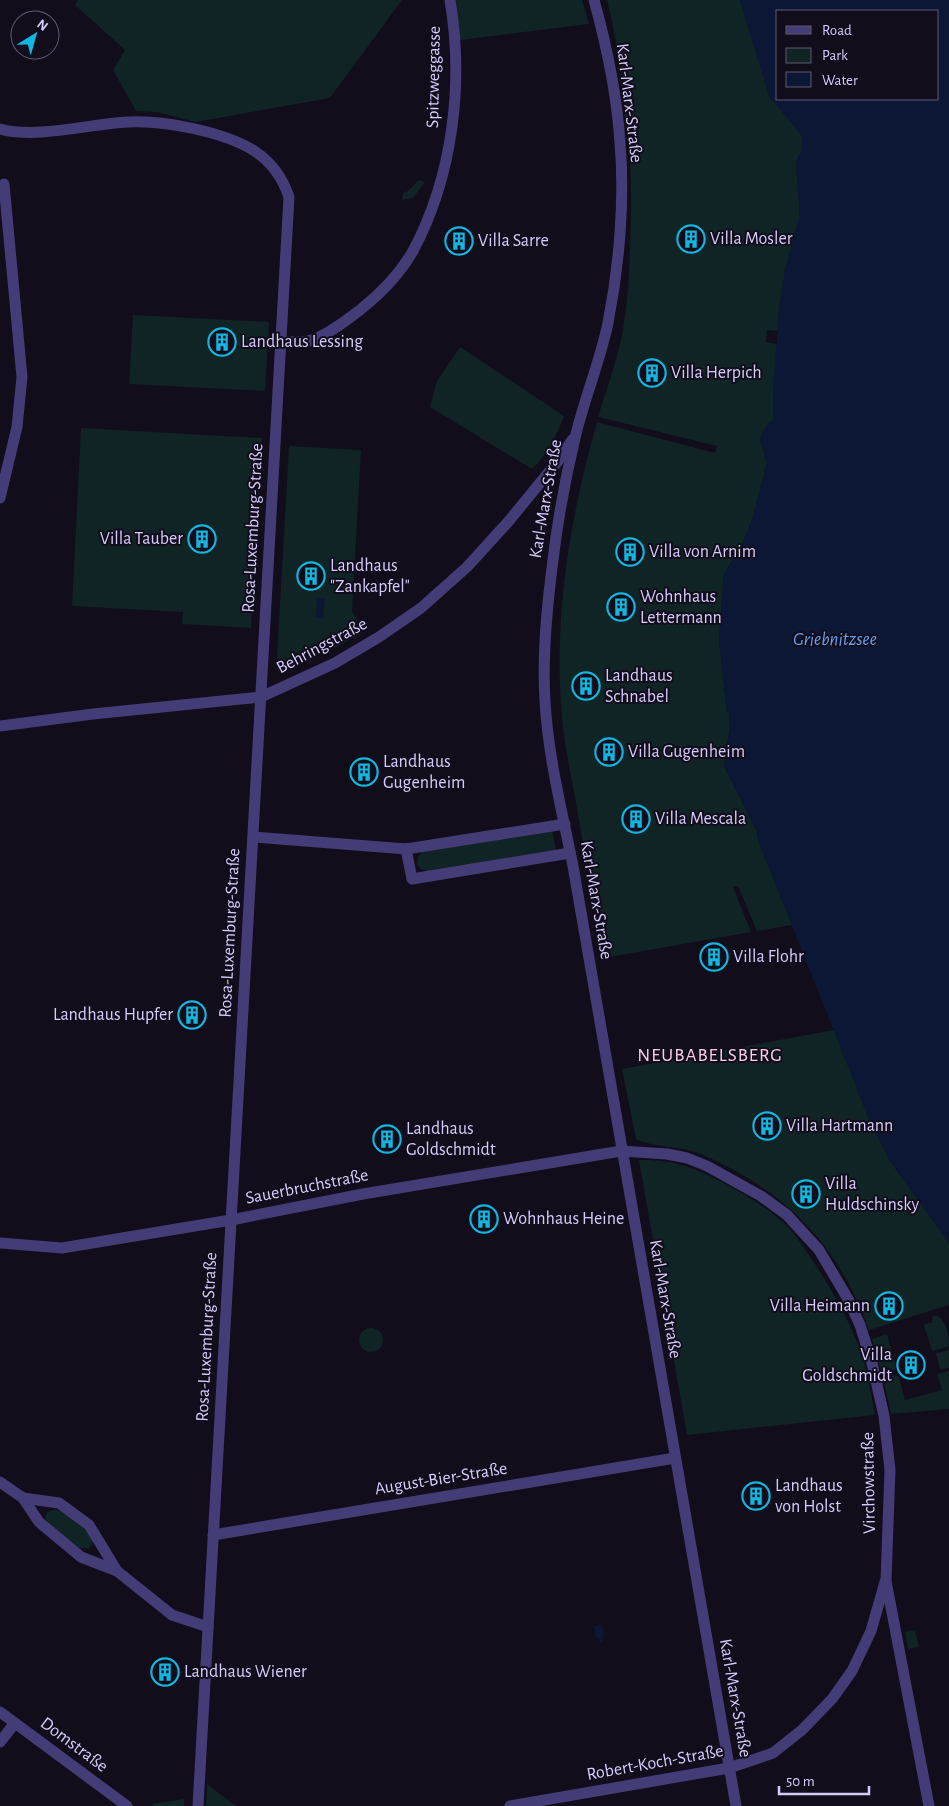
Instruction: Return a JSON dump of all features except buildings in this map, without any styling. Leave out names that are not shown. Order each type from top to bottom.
[{"type":"street","name":"Spitzweggasse","points":[[281,342],[308,341],[352,316],[383,289],[412,252],[431,210],[451,136],[454,104],[455,41],[450,0]]},
{"type":"street","name":"Karl-Marx-Straße","points":[[594,0],[605,43],[615,97],[620,145],[621,207],[617,262],[608,324],[576,433],[553,558],[544,657],[544,700],[548,734],[736,1806]]},
{"type":"street","name":"Rosa-Luxemburg-Straße","points":[[0,129],[20,133],[38,133],[129,122],[182,126],[250,148],[266,160],[277,173],[289,197],[198,1806]]},
{"type":"street","points":[[0,498],[4,462],[17,427],[22,377],[4,184]]},
{"type":"street","name":"Behringstraße","points":[[0,726],[93,714],[261,697],[335,663],[379,637],[421,608],[467,567],[508,522],[558,461],[576,433]]},
{"type":"street","points":[[253,837],[406,849],[564,824]]},
{"type":"street","points":[[406,849],[412,879],[570,853]]},
{"type":"street","name":"Sauerbruchstraße","points":[[0,1243],[62,1248],[231,1220],[363,1194],[621,1151]]},
{"type":"street","name":"Virchowstraße","points":[[621,1151],[667,1154],[687,1158],[714,1170],[761,1196],[783,1211],[797,1225],[819,1250],[841,1285],[864,1337],[884,1416],[890,1470],[886,1580],[929,1806]]},
{"type":"street","name":"August-Bier-Straße","points":[[213,1535],[675,1458]]},
{"type":"street","points":[[0,1482],[23,1498],[39,1522],[81,1557],[117,1571],[172,1615],[208,1627]]},
{"type":"street","points":[[23,1498],[60,1503],[89,1525],[117,1571]]},
{"type":"street","name":"Robert-Koch-Straße","points":[[510,1806],[729,1768],[772,1753],[802,1730],[832,1699],[852,1671],[871,1631],[886,1580]]},
{"type":"street","name":"Domstraße","points":[[0,1712],[127,1806]]},
{"type":"street","points":[[0,1742],[15,1723]]},
{"type":"green space","points":[[78,0],[402,0],[330,98],[196,122],[156,112],[136,111],[113,70],[125,50],[75,5]]},
{"type":"green space","points":[[455,0],[582,0],[589,24],[460,40]]},
{"type":"green space","points":[[607,0],[740,0],[769,95],[802,136],[802,150],[796,162],[800,216],[785,270],[778,331],[767,330],[766,342],[777,344],[773,421],[766,426],[760,439],[767,463],[753,517],[743,543],[724,574],[719,640],[730,726],[724,766],[757,832],[759,843],[792,925],[757,931],[738,886],[733,887],[751,932],[604,958],[565,745],[560,680],[562,605],[566,568],[579,494],[597,422],[715,453],[717,446],[598,417],[623,329],[628,283],[631,218],[628,124],[620,62]]},
{"type":"green space","points":[[419,180],[425,182],[413,198],[402,200],[403,193],[408,191]]},
{"type":"green space","points":[[133,315],[269,322],[265,391],[129,384]]},
{"type":"green space","points":[[460,347],[564,416],[551,444],[532,469],[430,407],[437,381]]},
{"type":"green space","points":[[81,428],[262,438],[257,533],[253,538],[256,547],[251,628],[182,624],[183,612],[72,606]]},
{"type":"green space","points":[[289,446],[361,450],[352,611],[363,632],[341,645],[287,668],[279,665],[277,658]]},
{"type":"green space","points":[[552,829],[556,850],[429,872],[421,869],[417,864],[418,857],[423,851]]},
{"type":"green space","points":[[834,1030],[869,1119],[890,1161],[949,1243],[949,1305],[869,1330],[840,1268],[807,1226],[789,1208],[746,1177],[723,1164],[698,1153],[649,1144],[636,1139],[622,1069]]},
{"type":"green space","points":[[639,1160],[674,1163],[705,1173],[756,1202],[787,1226],[820,1272],[840,1305],[851,1328],[861,1352],[875,1415],[687,1435]]},
{"type":"green space","points":[[933,1316],[938,1316],[945,1326],[949,1346],[932,1351],[924,1325],[932,1322]]},
{"type":"green space","points":[[371,1328],[376,1329],[382,1335],[382,1345],[376,1351],[371,1352],[366,1351],[360,1345],[359,1340],[360,1335],[366,1329]]},
{"type":"green space","points":[[887,1334],[896,1368],[894,1371],[882,1374],[872,1339]]},
{"type":"green space","points":[[949,1350],[949,1368],[940,1370],[936,1353]]},
{"type":"green space","points":[[949,1371],[949,1409],[891,1414],[883,1378],[895,1375],[899,1377],[905,1400],[942,1390],[937,1374]]},
{"type":"green space","points":[[55,1509],[89,1530],[94,1540],[90,1548],[78,1548],[47,1522],[45,1517],[47,1512]]},
{"type":"green space","points":[[915,1630],[919,1647],[908,1649],[905,1632]]},
{"type":"green space","points":[[207,1784],[236,1806],[206,1806]]},
{"type":"green space","points":[[184,1799],[184,1806],[153,1806],[151,1804]]},
{"type":"water","name":"Griebnitzsee","points":[[740,0],[949,0],[949,1243],[890,1161],[869,1119],[759,843],[757,832],[724,766],[730,726],[719,640],[724,574],[743,543],[753,517],[767,463],[760,439],[766,426],[773,421],[773,389],[779,308],[785,270],[800,216],[796,162],[802,150],[802,136],[769,96]]},
{"type":"water","points":[[317,598],[325,598],[323,618],[316,618]]},
{"type":"water","points":[[602,1624],[604,1637],[602,1637],[603,1641],[600,1643],[598,1638],[596,1638],[594,1626]]},
{"type":"place","name":"Villa Mosler","points":[[691,239]]},
{"type":"place","name":"Villa Sarre","points":[[459,241]]},
{"type":"place","name":"Landhaus Lessing","points":[[222,342]]},
{"type":"place","name":"Villa Herpich","points":[[652,373]]},
{"type":"place","name":"Villa Tauber","points":[[202,539]]},
{"type":"place","name":"Villa von Arnim","points":[[630,552]]},
{"type":"place","name":"Landhaus \"Zankapfel\"","points":[[311,576]]},
{"type":"place","name":"Wohnhaus Lettermann","points":[[621,607]]},
{"type":"place","name":"Landhaus Schnabel","points":[[586,686]]},
{"type":"place","name":"Villa Gugenheim","points":[[609,752]]},
{"type":"place","name":"Landhaus Gugenheim","points":[[364,772]]},
{"type":"place","name":"Villa Mescala","points":[[636,819]]},
{"type":"place","name":"Villa Flohr","points":[[714,957]]},
{"type":"place","name":"Landhaus Hupfer","points":[[192,1015]]},
{"type":"place","name":"Villa Hartmann","points":[[767,1126]]},
{"type":"place","name":"Landhaus Goldschmidt","points":[[387,1139]]},
{"type":"place","name":"Villa Huldschinsky","points":[[806,1194]]},
{"type":"place","name":"Wohnhaus Heine","points":[[484,1219]]},
{"type":"place","name":"Villa Heimann","points":[[889,1306]]},
{"type":"place","name":"Villa Goldschmidt","points":[[911,1365]]},
{"type":"place","name":"Landhaus von Holst","points":[[756,1496]]},
{"type":"place","name":"Landhaus Wiener","points":[[165,1672]]},
{"type":"district","name":"NEUBABELSBERG","points":[[710,1055]]}]
